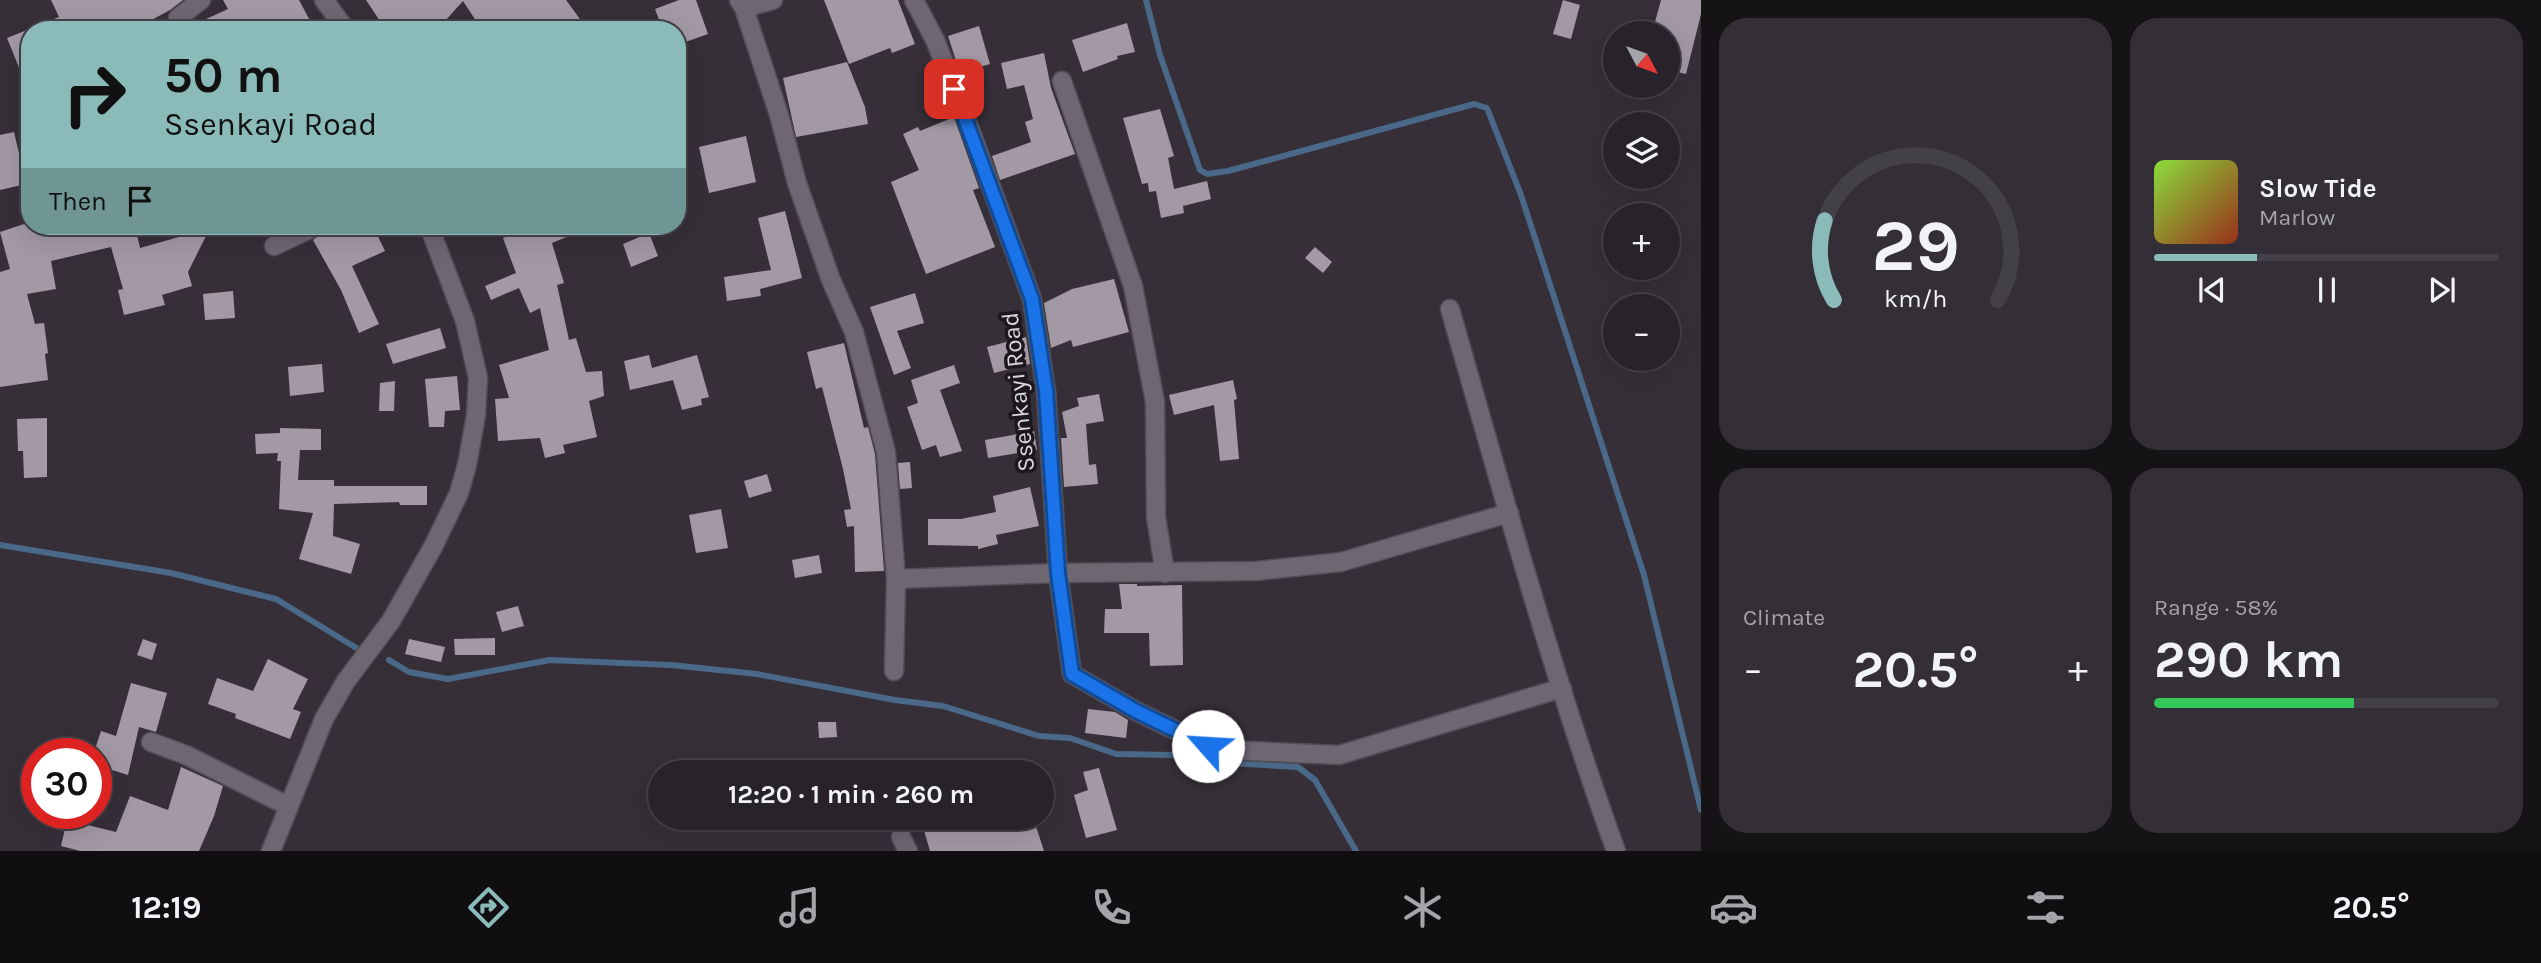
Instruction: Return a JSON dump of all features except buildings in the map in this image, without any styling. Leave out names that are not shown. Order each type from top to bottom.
[{"type":"street","points":[[178,18],[201,0]]},
{"type":"street","points":[[324,0],[339,21]]},
{"type":"street","points":[[773,0],[742,4],[779,115],[797,183],[831,280],[854,332],[886,452],[896,579],[894,671]]},
{"type":"street","name":"Ssenkayi Road","points":[[914,0],[935,40],[964,113],[1032,299],[1046,391],[1058,573],[1072,674],[1136,711],[1208,746],[1227,751],[1312,755],[1339,755],[1562,688]]},
{"type":"street","points":[[1062,81],[1133,286],[1154,402],[1156,517],[1165,573]]},
{"type":"street","points":[[274,246],[297,235]]},
{"type":"street","points":[[271,851],[324,719],[346,681],[391,621],[428,556],[459,493],[467,465],[476,415],[478,378],[465,321],[432,235]]},
{"type":"street","points":[[1450,309],[1562,688],[1616,851]]},
{"type":"street","points":[[896,579],[1058,573],[1256,571],[1341,562],[1509,513]]},
{"type":"street","points":[[151,742],[186,755],[288,806]]},
{"type":"waterway","points":[[1146,0],[1160,55],[1200,170],[1207,174],[1228,171],[1474,104],[1487,108],[1521,195],[1644,575],[1701,810]]},
{"type":"waterway","points":[[0,545],[171,573],[276,599],[358,649]]},
{"type":"waterway","points":[[389,660],[409,672],[448,679],[550,660],[671,665],[757,674],[895,700],[943,706],[1039,736],[1070,738],[1116,754],[1173,755],[1212,762],[1298,767],[1315,780],[1356,851]]},
{"type":"route","points":[[954,89],[1032,299],[1046,391],[1058,573],[1072,674],[1136,711],[1208,746]]}]
